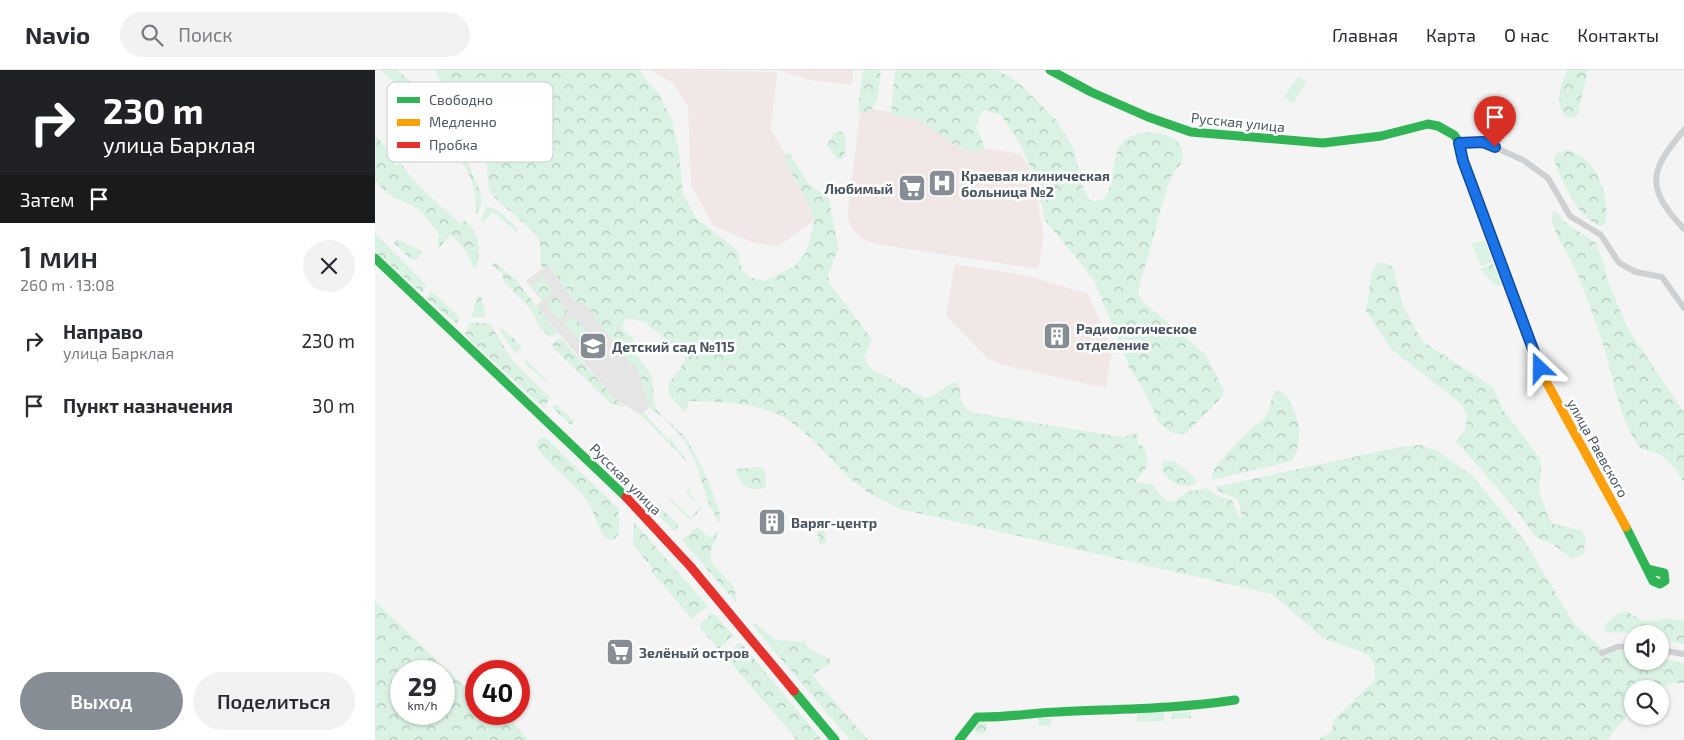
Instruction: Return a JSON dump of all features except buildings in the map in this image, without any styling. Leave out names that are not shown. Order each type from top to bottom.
[{"type":"street","name":"Русская улица","points":[[1050,70],[1091,92],[1140,114],[1196,133],[1323,144],[1381,136],[1423,125],[1438,126],[1454,134],[1459,143]]},
{"type":"street","points":[[1684,130],[1663,157],[1657,174],[1657,189],[1662,203],[1684,229]]},
{"type":"street","points":[[1459,143],[1483,142],[1523,160],[1543,174],[1552,183],[1570,216],[1601,235],[1619,263],[1636,272],[1662,277],[1684,308]]},
{"type":"street","name":"улица Раевского","points":[[1459,143],[1463,161],[1547,385],[1604,484],[1647,569]]},
{"type":"street","name":"Русская улица","points":[[375,258],[625,496],[690,566],[835,740]]},
{"type":"street","points":[[1602,653],[1617,647],[1624,647]]},
{"type":"street","points":[[1669,652],[1684,654]]},
{"type":"street","points":[[959,740],[977,717],[1003,718],[1032,713],[1189,706],[1235,700]]},
{"type":"shaded area","points":[[651,70],[777,72],[771,129],[819,217],[779,246],[754,243],[714,226],[691,185],[688,107],[673,83]]},
{"type":"shaded area","points":[[779,70],[853,70],[852,85],[810,80]]},
{"type":"shaded area","name":"Краевая клиническая больница №2","points":[[861,106],[908,116],[929,125],[951,143],[1021,154],[1032,173],[1044,236],[1038,269],[882,245],[862,239],[853,230],[847,217]]},
{"type":"shaded area","points":[[955,264],[1028,276],[1088,294],[1112,348],[1106,388],[1003,365],[987,358],[946,316]]},
{"type":"shaded area","name":"Детский сад №115","points":[[548,265],[575,302],[584,303],[641,377],[649,407],[641,415],[614,398],[536,306],[542,301],[526,281]]},
{"type":"green space","points":[[380,70],[397,70],[411,82],[393,82]]},
{"type":"green space","points":[[434,70],[640,70],[647,81],[659,93],[672,120],[679,152],[683,194],[696,218],[737,250],[742,270],[750,277],[764,281],[795,266],[806,252],[813,228],[813,213],[785,161],[786,153],[789,153],[809,184],[829,198],[838,248],[828,276],[829,283],[872,339],[864,358],[870,368],[925,398],[957,382],[962,403],[975,413],[1124,437],[1138,433],[1138,443],[1144,447],[1147,464],[1137,479],[1137,483],[1152,484],[1159,494],[1168,501],[1174,501],[1187,492],[1208,488],[1217,496],[1232,500],[1240,519],[1242,517],[1238,499],[1220,492],[1215,487],[1400,447],[1420,445],[1436,450],[1473,476],[1524,540],[1575,625],[1603,649],[1624,651],[1624,670],[1669,670],[1669,660],[1684,663],[1684,683],[1669,684],[1669,680],[1624,680],[1624,720],[1606,740],[1318,740],[1332,731],[1334,719],[1375,680],[1375,667],[1369,655],[1323,638],[1272,594],[900,509],[859,486],[804,432],[781,416],[749,405],[719,402],[689,401],[686,412],[669,394],[668,388],[669,383],[686,355],[644,322],[625,318],[622,329],[634,338],[633,344],[636,354],[650,373],[656,408],[683,435],[695,453],[715,499],[721,520],[719,523],[709,504],[694,458],[684,440],[669,423],[649,407],[641,377],[584,303],[575,302],[549,265],[543,269],[541,267],[540,244],[537,235],[495,198],[489,189],[485,162],[553,162],[553,82],[441,82]]},
{"type":"green space","points":[[863,70],[881,70],[877,100],[869,113],[860,111],[858,108]]},
{"type":"green space","points":[[895,70],[997,70],[1017,81],[1056,120],[1068,138],[1073,147],[1083,188],[1090,200],[1099,201],[1107,195],[1118,150],[1127,138],[1136,134],[1158,133],[1176,141],[1182,148],[1183,158],[1172,174],[1168,186],[1138,294],[1142,301],[1206,355],[1224,391],[1220,399],[1185,434],[1172,433],[1159,423],[1141,385],[1130,369],[1094,280],[1045,220],[1036,180],[1020,144],[1001,115],[984,110],[979,116],[976,127],[984,145],[983,151],[965,150],[921,122],[891,114]]},
{"type":"green space","points":[[1567,70],[1588,70],[1578,114],[1574,118],[1564,116],[1559,99]]},
{"type":"green space","points":[[1298,77],[1307,82],[1293,103],[1284,97]]},
{"type":"green space","points":[[838,131],[844,132],[846,142],[844,157],[838,160],[827,145],[834,133]]},
{"type":"green space","points":[[376,136],[387,148],[385,153],[387,162],[393,162],[396,165],[400,163],[415,182],[460,224],[464,220],[474,230],[479,247],[477,267],[474,269],[466,251],[451,234],[437,250],[439,234],[419,209],[386,193],[375,180]]},
{"type":"green space","points":[[1566,150],[1586,160],[1599,178],[1603,188],[1606,211],[1606,222],[1602,226],[1586,217],[1565,187],[1554,158],[1556,154]]},
{"type":"green space","points":[[461,162],[468,162],[480,191],[482,201],[477,214],[475,212],[474,190]]},
{"type":"green space","points":[[487,207],[495,209],[504,215],[518,229],[517,232],[493,212],[483,223],[481,220]]},
{"type":"green space","points":[[1553,212],[1557,212],[1563,221],[1596,243],[1604,264],[1607,279],[1628,329],[1684,412],[1684,483],[1677,471],[1660,454],[1640,448],[1627,424],[1591,309],[1576,271],[1553,225]]},
{"type":"green space","points":[[375,233],[426,285],[422,293],[375,251]]},
{"type":"green space","points":[[397,239],[422,251],[422,253],[416,260],[411,259],[394,243]]},
{"type":"green space","points":[[1484,240],[1493,262],[1481,266],[1472,244]]},
{"type":"green space","points":[[495,262],[516,280],[558,333],[550,337],[539,327],[532,311],[504,282],[502,273],[492,266]]},
{"type":"green space","points":[[1378,263],[1387,263],[1393,268],[1404,308],[1422,341],[1493,387],[1503,410],[1539,457],[1541,465],[1539,492],[1549,519],[1553,524],[1582,530],[1586,540],[1583,555],[1571,558],[1554,545],[1535,537],[1516,510],[1456,441],[1465,431],[1467,415],[1461,404],[1391,349],[1366,311],[1372,271]]},
{"type":"green space","points":[[1493,264],[1502,284],[1496,286],[1480,269]]},
{"type":"green space","points":[[542,277],[553,293],[543,300],[531,285]]},
{"type":"green space","points":[[431,291],[460,317],[457,324],[426,298]]},
{"type":"green space","points":[[481,295],[486,317],[472,317],[477,297]]},
{"type":"green space","points":[[556,297],[568,312],[558,319],[546,304]]},
{"type":"green space","points":[[572,318],[576,319],[593,339],[585,347],[564,323]]},
{"type":"green space","points":[[470,322],[490,324],[513,361],[550,398],[544,408],[467,337],[465,333]]},
{"type":"green space","points":[[502,328],[522,347],[516,354],[500,331]]},
{"type":"green space","points":[[561,338],[614,398],[626,407],[611,404],[553,348],[553,342]]},
{"type":"green space","points":[[525,359],[547,381],[546,382],[525,364]]},
{"type":"green space","points":[[1276,391],[1282,392],[1288,399],[1296,416],[1299,434],[1296,453],[1292,461],[1213,480],[1212,473],[1225,455],[1266,416]]},
{"type":"green space","points":[[556,404],[575,422],[571,425],[552,407]]},
{"type":"green space","points":[[644,413],[669,440],[671,438],[687,462],[641,415]]},
{"type":"green space","points":[[540,438],[546,438],[618,508],[619,534],[614,540],[605,537],[589,504],[583,496],[538,449],[536,445]]},
{"type":"green space","points":[[1163,460],[1176,462],[1196,479],[1196,484],[1186,486],[1173,482],[1162,471]]},
{"type":"green space","points":[[761,467],[766,473],[765,488],[759,489],[745,486],[735,469]]},
{"type":"green space","points":[[631,481],[678,524],[675,532],[631,487]]},
{"type":"green space","points":[[694,485],[689,493],[702,508],[690,520],[667,497],[691,518],[700,507],[686,493]]},
{"type":"green space","points":[[634,522],[707,605],[692,619],[652,572],[651,566],[633,545]]},
{"type":"green space","points":[[696,528],[699,528],[709,538],[719,530],[710,553],[712,563],[734,587],[737,604],[682,540]]},
{"type":"green space","points":[[817,528],[824,528],[826,543],[819,544]]},
{"type":"green space","points":[[375,601],[437,660],[390,660],[390,725],[455,725],[455,677],[465,686],[465,725],[515,725],[528,740],[375,740]]},
{"type":"green space","points":[[1627,611],[1637,618],[1644,620],[1684,620],[1684,644],[1669,641],[1669,625],[1624,625],[1624,633],[1606,632],[1604,625],[1616,615]]},
{"type":"green space","points":[[711,614],[714,614],[733,635],[719,649],[700,628],[701,623]]},
{"type":"green space","points":[[755,623],[776,640],[803,642],[804,639],[808,648],[830,659],[831,663],[812,675],[868,740],[850,740],[754,627],[752,624]]},
{"type":"green space","points":[[741,643],[822,740],[797,740],[726,657],[737,644]]},
{"type":"green space","points":[[1137,712],[1164,712],[1164,721],[1137,722]]},
{"type":"green space","points":[[1191,712],[1191,718],[1172,719],[1172,713]]},
{"type":"green space","points":[[1039,718],[1052,719],[1051,727],[1038,725]]},
{"type":"green space","points":[[980,720],[985,722],[987,727],[985,732],[980,734],[975,732],[973,727],[975,722]]},
{"type":"traffic: fast","points":[[1050,70],[1091,92],[1148,117],[1191,132],[1323,143],[1381,136],[1428,124],[1438,126],[1454,135],[1460,143],[1463,161],[1528,338],[1547,383]]},
{"type":"traffic: fast","points":[[375,258],[626,497]]},
{"type":"traffic: fast","points":[[1626,527],[1653,581],[1660,584],[1665,581],[1664,573],[1647,569]]},
{"type":"traffic: fast","points":[[794,691],[835,740]]},
{"type":"traffic: fast","points":[[959,740],[977,717],[1168,707],[1235,700]]},
{"type":"traffic: slow","points":[[1547,383],[1626,527]]},
{"type":"traffic: jam","points":[[626,497],[690,566],[794,691]]},
{"type":"place","name":"Краевая клиническая больница №2","points":[[942,183]]},
{"type":"place","name":"Любимый","points":[[912,188]]},
{"type":"place","name":"Радиологическое отделение","points":[[1057,336]]},
{"type":"place","name":"Детский сад №115","points":[[593,346]]},
{"type":"place","name":"Варяг-центр","points":[[772,522]]},
{"type":"place","name":"Зелёный остров","points":[[620,652]]},
{"type":"route","points":[[1495,147],[1483,142],[1459,143],[1463,161],[1540,368]]}]
